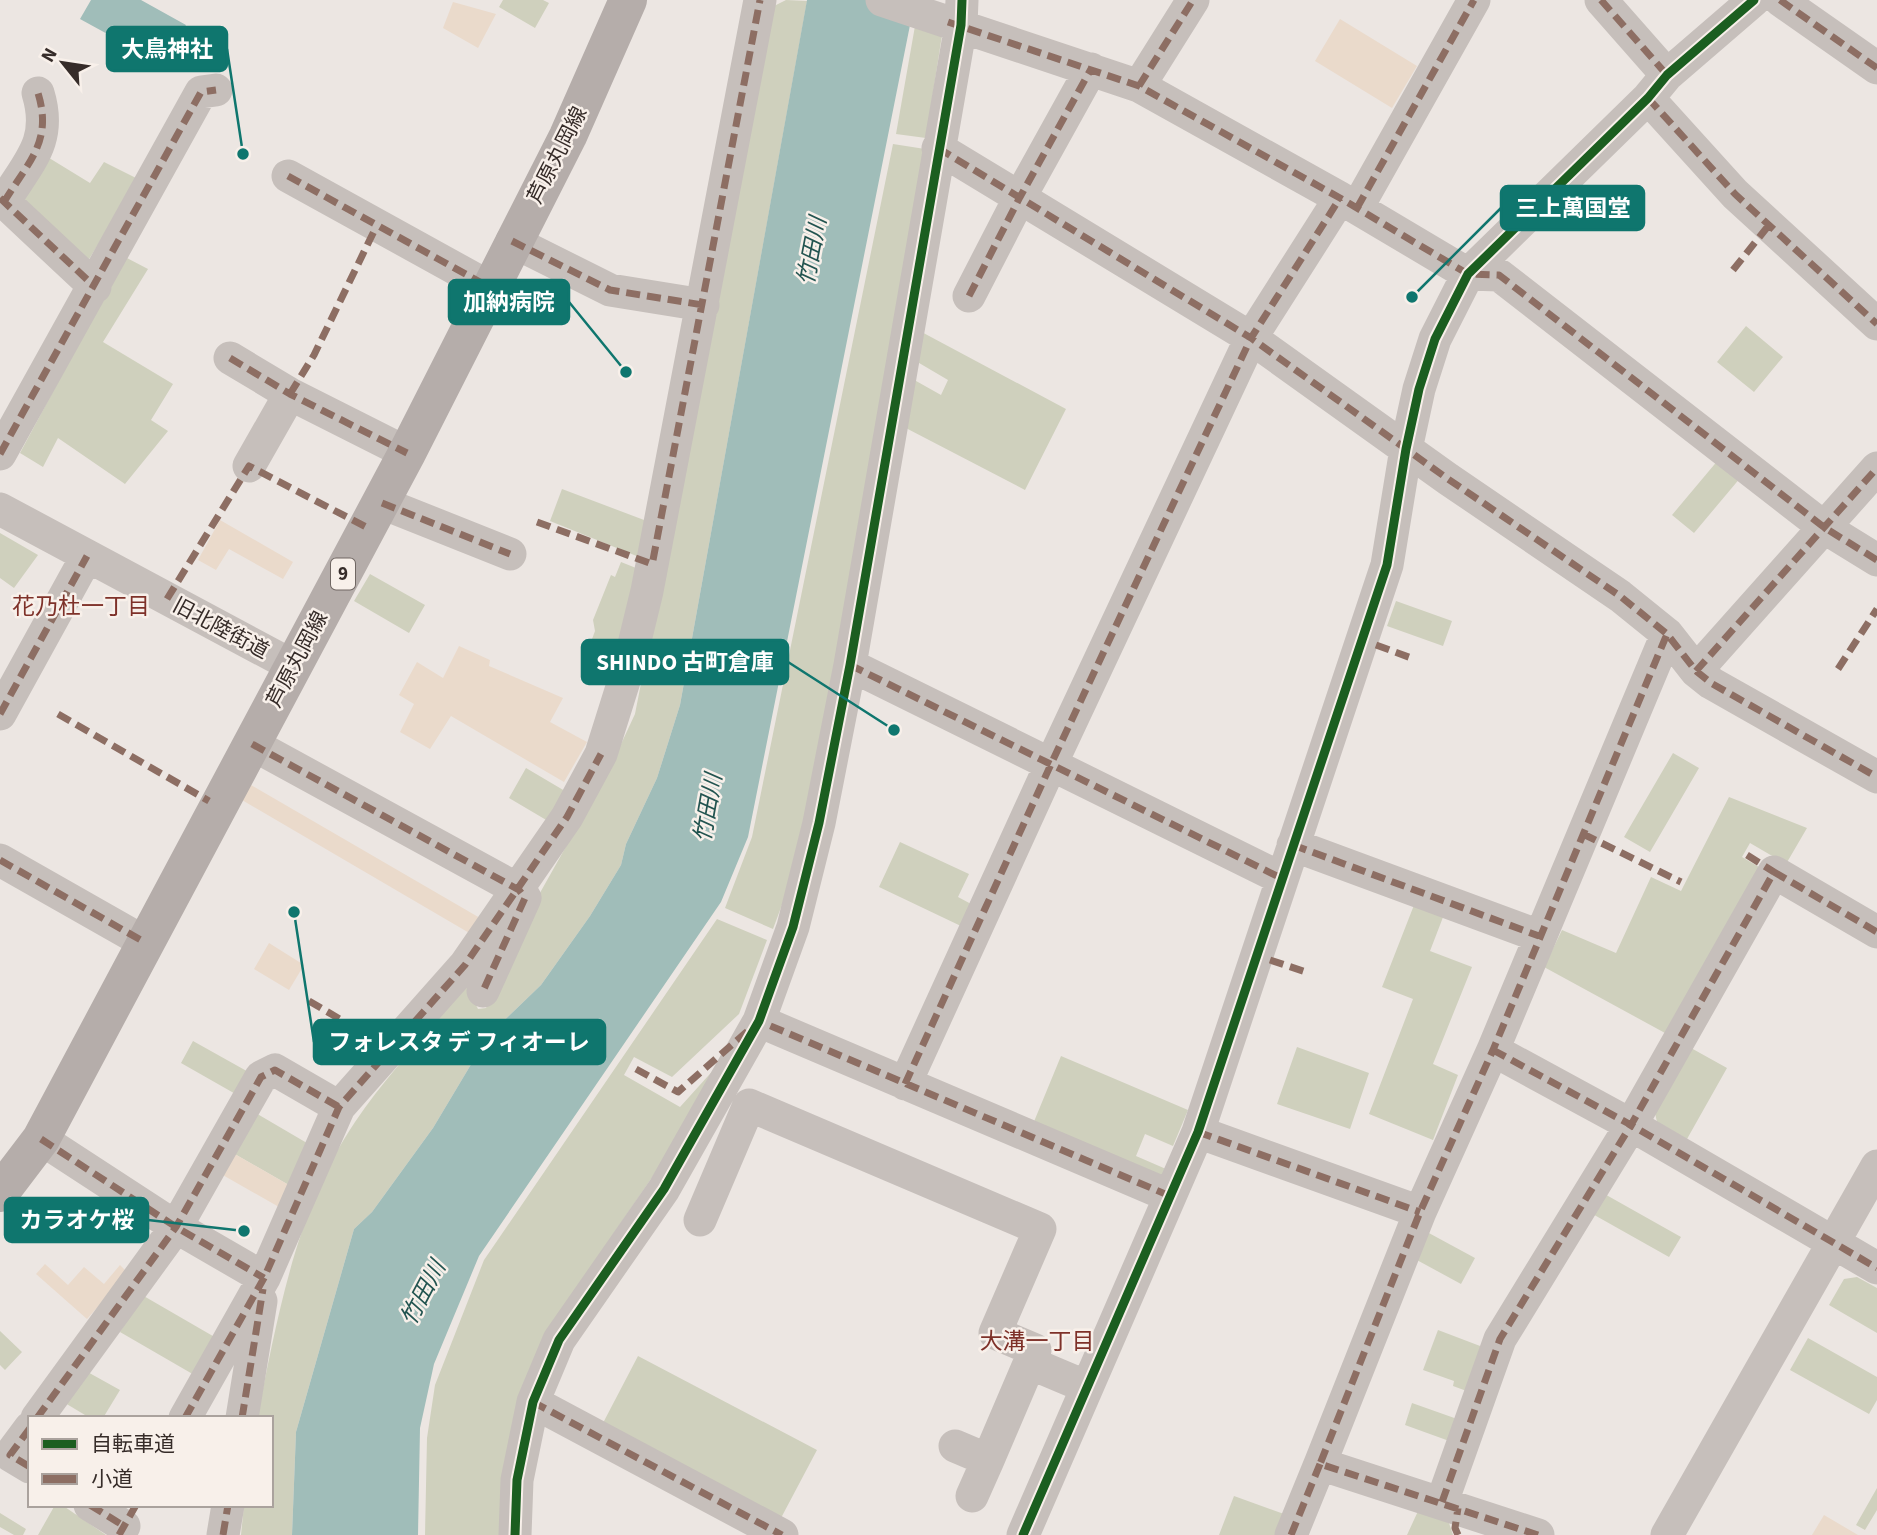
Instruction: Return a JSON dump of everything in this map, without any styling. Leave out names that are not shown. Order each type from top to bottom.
[{"type":"main road","name":"芦原丸岡線","points":[[0,1193],[41,1139],[382,503],[512,241],[568,136],[628,0]]},
{"type":"street","points":[[186,1416],[264,1278],[339,1107],[465,965],[567,817],[600,754],[629,665],[647,592],[760,0]]},
{"type":"street","points":[[882,0],[957,16],[1139,86],[1348,203],[1468,274],[1499,275],[1825,528],[1877,559]]},
{"type":"street","points":[[1139,86],[1193,0]]},
{"type":"street","points":[[905,1084],[1052,762],[1251,338],[1348,203],[1474,0]]},
{"type":"street","points":[[1601,0],[1657,86],[1735,194],[1877,324]]},
{"type":"street","points":[[1023,1535],[1198,1132],[1387,565],[1406,449],[1419,389],[1435,339],[1468,274],[1657,86],[1754,0]]},
{"type":"street","points":[[1780,0],[1877,68]]},
{"type":"street","points":[[515,1535],[517,1480],[533,1402],[559,1340],[664,1189],[759,1021],[793,927],[819,823],[850,665],[938,148],[957,16]]},
{"type":"street","points":[[970,296],[1020,197],[1091,69]]},
{"type":"street","points":[[0,454],[201,92],[216,90]]},
{"type":"street","points":[[38,93],[44,113],[44,135],[2,200],[95,287]]},
{"type":"street","points":[[938,148],[1251,338],[1619,596],[1667,634],[1696,671],[1712,683],[1877,777]]},
{"type":"street","points":[[288,177],[489,287]]},
{"type":"street","points":[[512,241],[610,290],[702,305]]},
{"type":"street","points":[[230,358],[290,394],[407,453]]},
{"type":"street","points":[[249,466],[290,394]]},
{"type":"street","points":[[1696,671],[1877,468]]},
{"type":"street","points":[[382,503],[510,554]]},
{"type":"street","name":"旧北陸街道","points":[[0,509],[293,667]]},
{"type":"street","points":[[0,715],[88,556]]},
{"type":"street","points":[[1291,1535],[1420,1212],[1493,1050],[1667,634]]},
{"type":"street","points":[[850,665],[1052,762],[1281,878]]},
{"type":"street","points":[[252,744],[519,890],[524,898],[483,991]]},
{"type":"street","points":[[1293,845],[1539,936]]},
{"type":"street","points":[[0,860],[146,943]]},
{"type":"street","points":[[1442,1502],[1500,1339],[1631,1125],[1774,872],[1877,932]]},
{"type":"street","points":[[759,1021],[1170,1196]]},
{"type":"street","points":[[1493,1050],[1631,1125],[1877,1268]]},
{"type":"street","points":[[38,1416],[176,1227],[261,1077],[275,1070],[339,1107]]},
{"type":"street","points":[[700,1220],[749,1105],[1040,1229],[995,1333],[1035,1350],[972,1496]]},
{"type":"street","points":[[1198,1132],[1420,1212]]},
{"type":"street","points":[[41,1139],[176,1227],[264,1278]]},
{"type":"street","points":[[1667,1535],[1877,1167]]},
{"type":"street","points":[[242,1416],[264,1278]]},
{"type":"street","points":[[1030,1363],[1087,1387]]},
{"type":"street","points":[[533,1402],[771,1532]]},
{"type":"street","points":[[13,1457],[28,1431]]},
{"type":"street","points":[[955,1446],[988,1460]]},
{"type":"street","points":[[1320,1464],[1538,1535]]},
{"type":"street","points":[[94,1507],[126,1522]]},
{"type":"street","points":[[223,1535],[228,1507]]},
{"type":"green space","points":[[503,0],[543,0],[549,3],[535,28],[499,7]]},
{"type":"green space","points":[[786,0],[807,1],[680,705],[657,778],[626,844],[621,865],[590,916],[541,985],[488,1036],[433,1128],[372,1212],[354,1229],[296,1432],[292,1535],[241,1535],[244,1507],[273,1507],[273,1416],[257,1416],[292,1264],[318,1191],[355,1122],[395,1069],[466,985],[478,1009],[486,1008],[541,891],[608,772],[635,714],[774,6]]},
{"type":"green space","points":[[915,26],[942,35],[926,138],[896,134]]},
{"type":"green space","points":[[893,144],[925,149],[839,646],[793,875],[773,929],[725,908],[752,837]]},
{"type":"green space","points":[[41,153],[90,183],[104,162],[138,179],[83,269],[13,200]]},
{"type":"green space","points":[[125,257],[148,269],[103,342],[173,384],[151,420],[168,431],[125,484],[58,438],[43,467],[20,453]]},
{"type":"green space","points":[[1746,326],[1783,357],[1754,392],[1717,362]]},
{"type":"green space","points":[[916,329],[1066,409],[1025,490],[902,426],[909,377],[941,395],[948,380],[914,360]]},
{"type":"green space","points":[[1719,459],[1741,477],[1694,533],[1672,515]]},
{"type":"green space","points":[[562,489],[652,523],[644,559],[550,521]]},
{"type":"green space","points":[[0,533],[38,555],[14,588],[0,578]]},
{"type":"green space","points":[[621,562],[641,570],[612,687],[581,669],[595,631],[593,620],[611,575],[615,577]]},
{"type":"green space","points":[[370,574],[425,605],[409,633],[354,601]]},
{"type":"green space","points":[[1396,601],[1452,621],[1443,646],[1387,626]]},
{"type":"green space","points":[[1673,753],[1699,768],[1650,852],[1624,837]]},
{"type":"green space","points":[[526,768],[570,794],[553,824],[509,798]]},
{"type":"green space","points":[[1729,797],[1807,828],[1786,864],[1750,843],[1742,857],[1759,867],[1665,1033],[1544,967],[1562,930],[1616,953],[1651,877],[1681,891]]},
{"type":"green space","points":[[900,842],[969,874],[958,897],[973,905],[963,927],[879,887]]},
{"type":"green space","points":[[1416,900],[1445,912],[1430,951],[1472,967],[1433,1064],[1458,1075],[1433,1140],[1369,1114],[1413,999],[1382,987]]},
{"type":"green space","points":[[717,919],[767,940],[739,1014],[672,1077],[634,1057],[624,1075],[680,1107],[727,1055],[664,1160],[605,1246],[500,1535],[425,1535],[427,1438],[435,1385],[484,1260]]},
{"type":"green space","points":[[193,1041],[252,1074],[239,1096],[181,1063]]},
{"type":"green space","points":[[1297,1047],[1369,1073],[1350,1129],[1277,1104]]},
{"type":"green space","points":[[1691,1048],[1727,1068],[1687,1139],[1657,1122],[1655,1113]]},
{"type":"green space","points":[[1061,1056],[1188,1110],[1173,1146],[1145,1134],[1136,1156],[1166,1169],[1162,1179],[1033,1124]]},
{"type":"green space","points":[[249,1109],[312,1146],[294,1188],[226,1149]]},
{"type":"green space","points":[[1601,1192],[1681,1237],[1669,1257],[1589,1212]]},
{"type":"green space","points":[[1427,1232],[1475,1258],[1461,1284],[1415,1259]]},
{"type":"green space","points":[[1857,1277],[1877,1288],[1877,1333],[1829,1305],[1844,1279]]},
{"type":"green space","points":[[142,1295],[218,1339],[196,1376],[120,1332]]},
{"type":"green space","points":[[1438,1330],[1488,1349],[1472,1393],[1453,1386],[1454,1381],[1423,1370]]},
{"type":"green space","points":[[0,1331],[22,1352],[5,1370],[0,1365]]},
{"type":"green space","points":[[1808,1338],[1877,1377],[1877,1400],[1869,1414],[1790,1370]]},
{"type":"green space","points":[[638,1356],[817,1450],[781,1518],[603,1423]]},
{"type":"green space","points":[[84,1370],[120,1390],[104,1416],[87,1416],[65,1403]]},
{"type":"green space","points":[[1412,1403],[1460,1420],[1452,1442],[1405,1425]]},
{"type":"green space","points":[[1877,1488],[1877,1510],[1865,1530],[1856,1525]]},
{"type":"green space","points":[[1234,1496],[1284,1514],[1276,1535],[1219,1535]]},
{"type":"green space","points":[[54,1507],[65,1507],[106,1535],[38,1535]]},
{"type":"green space","points":[[1419,1509],[1449,1523],[1453,1535],[1407,1535]]},
{"type":"green space","points":[[0,1513],[26,1529],[23,1535],[14,1535],[0,1527]]},
{"type":"sand","points":[[453,2],[496,14],[478,48],[443,28]]},
{"type":"sand","points":[[1340,19],[1417,66],[1392,108],[1315,61]]},
{"type":"sand","points":[[220,520],[293,562],[283,579],[229,549],[216,570],[198,560]]},
{"type":"sand","points":[[459,646],[490,660],[489,666],[563,698],[550,722],[587,742],[564,782],[451,716],[430,749],[400,732],[414,704],[399,695],[417,662],[443,678]]},
{"type":"sand","points":[[251,785],[480,918],[471,934],[242,800]]},
{"type":"sand","points":[[269,943],[304,965],[289,990],[254,969]]},
{"type":"sand","points":[[226,1149],[294,1188],[286,1211],[214,1170]]},
{"type":"sand","points":[[45,1264],[68,1285],[84,1267],[104,1284],[120,1265],[128,1273],[87,1319],[36,1274]]},
{"type":"sand","points":[[1824,1515],[1858,1535],[1812,1535]]},
{"type":"water","points":[[91,0],[141,0],[186,25],[164,65],[80,19]]},
{"type":"water","name":"竹田川","points":[[807,0],[915,0],[748,837],[721,902],[479,1256],[434,1364],[420,1428],[418,1535],[292,1535],[296,1432],[354,1229],[372,1212],[433,1128],[488,1036],[541,985],[590,916],[621,865],[626,844],[657,778],[680,705]]},
{"type":"marked path","points":[[653,560],[760,0]]},
{"type":"marked path","points":[[1139,86],[1193,0]]},
{"type":"marked path","points":[[1357,208],[1474,0]]},
{"type":"marked path","points":[[1601,0],[1667,75]]},
{"type":"marked path","points":[[1780,0],[1877,68]]},
{"type":"marked path","points":[[948,22],[1139,86],[1340,198],[1468,274],[1499,275],[1825,528],[1877,560]]},
{"type":"marked path","points":[[969,296],[1091,69]]},
{"type":"marked path","points":[[0,454],[201,92],[216,90]]},
{"type":"marked path","points":[[4,202],[36,151],[42,125],[38,93]]},
{"type":"marked path","points":[[1648,98],[1735,194],[1877,324]]},
{"type":"marked path","points":[[938,148],[1251,338],[1448,479],[1620,596],[1667,634],[1696,671],[1711,683],[1877,777]]},
{"type":"marked path","points":[[288,176],[489,287]]},
{"type":"marked path","points":[[0,198],[95,287]]},
{"type":"marked path","points":[[905,1084],[1052,762],[1251,338],[1340,198]]},
{"type":"marked path","points":[[1733,270],[1769,225]]},
{"type":"marked path","points":[[290,394],[314,355],[376,227]]},
{"type":"marked path","points":[[512,241],[610,290],[703,305]]},
{"type":"marked path","points":[[230,358],[290,394],[407,453]]},
{"type":"marked path","points":[[167,599],[249,466],[368,528]]},
{"type":"marked path","points":[[1696,671],[1877,468]]},
{"type":"marked path","points":[[382,503],[510,554]]},
{"type":"marked path","points":[[537,522],[652,564]]},
{"type":"marked path","points":[[0,714],[87,556]]},
{"type":"marked path","points":[[1838,669],[1877,609]]},
{"type":"marked path","points":[[1538,1535],[1320,1464],[1420,1212],[1493,1050],[1667,634]]},
{"type":"marked path","points":[[1376,645],[1414,659]]},
{"type":"marked path","points":[[850,665],[1281,878]]},
{"type":"marked path","points":[[58,714],[209,801]]},
{"type":"marked path","points":[[252,744],[519,890],[525,898],[483,991]]},
{"type":"marked path","points":[[186,1416],[264,1278],[339,1107],[465,965],[567,817],[601,754]]},
{"type":"marked path","points":[[1583,834],[1681,882]]},
{"type":"marked path","points":[[1293,845],[1539,936]]},
{"type":"marked path","points":[[1747,855],[1774,872]]},
{"type":"marked path","points":[[0,860],[146,943]]},
{"type":"marked path","points":[[1442,1502],[1500,1339],[1631,1125],[1774,872],[1877,932]]},
{"type":"marked path","points":[[1270,960],[1309,973]]},
{"type":"marked path","points":[[309,1001],[389,1048]]},
{"type":"marked path","points":[[636,1069],[678,1092],[759,1021],[1170,1196]]},
{"type":"marked path","points":[[1493,1050],[1631,1125],[1877,1268]]},
{"type":"marked path","points":[[38,1416],[176,1227],[261,1077],[275,1070],[339,1107]]},
{"type":"marked path","points":[[1198,1132],[1420,1212]]},
{"type":"marked path","points":[[41,1139],[176,1227],[264,1278]]},
{"type":"marked path","points":[[242,1416],[263,1289]]},
{"type":"marked path","points":[[533,1402],[782,1535]]},
{"type":"marked path","points":[[28,1431],[10,1455],[28,1466]]},
{"type":"marked path","points":[[1291,1535],[1320,1464]]},
{"type":"marked path","points":[[93,1507],[124,1526]]},
{"type":"marked path","points":[[119,1535],[135,1507]]},
{"type":"marked path","points":[[223,1535],[228,1507]]},
{"type":"marked path","points":[[1458,1508],[1455,1528],[1458,1535]]},
{"type":"cycle path","points":[[515,1535],[517,1480],[533,1402],[559,1340],[664,1189],[759,1021],[793,927],[819,823],[850,665],[961,25],[962,0]]},
{"type":"cycle path","points":[[1023,1535],[1198,1132],[1387,565],[1406,449],[1419,389],[1435,339],[1468,274],[1648,98],[1667,75],[1754,0]]},
{"type":"place","name":"大鳥神社","points":[[243,154]]},
{"type":"place","name":"三上萬国堂","points":[[1412,297]]},
{"type":"place","name":"加納病院","points":[[626,372]]},
{"type":"place","name":"SHINDO 古町倉庫","points":[[894,730]]},
{"type":"place","name":"フォレスタ デ フィオーレ","points":[[294,912]]},
{"type":"place","name":"カラオケ桜","points":[[244,1231]]},
{"type":"district","name":"花乃杜一丁目","points":[[81,606]]},
{"type":"district","name":"大溝一丁目","points":[[1037,1341]]}]
